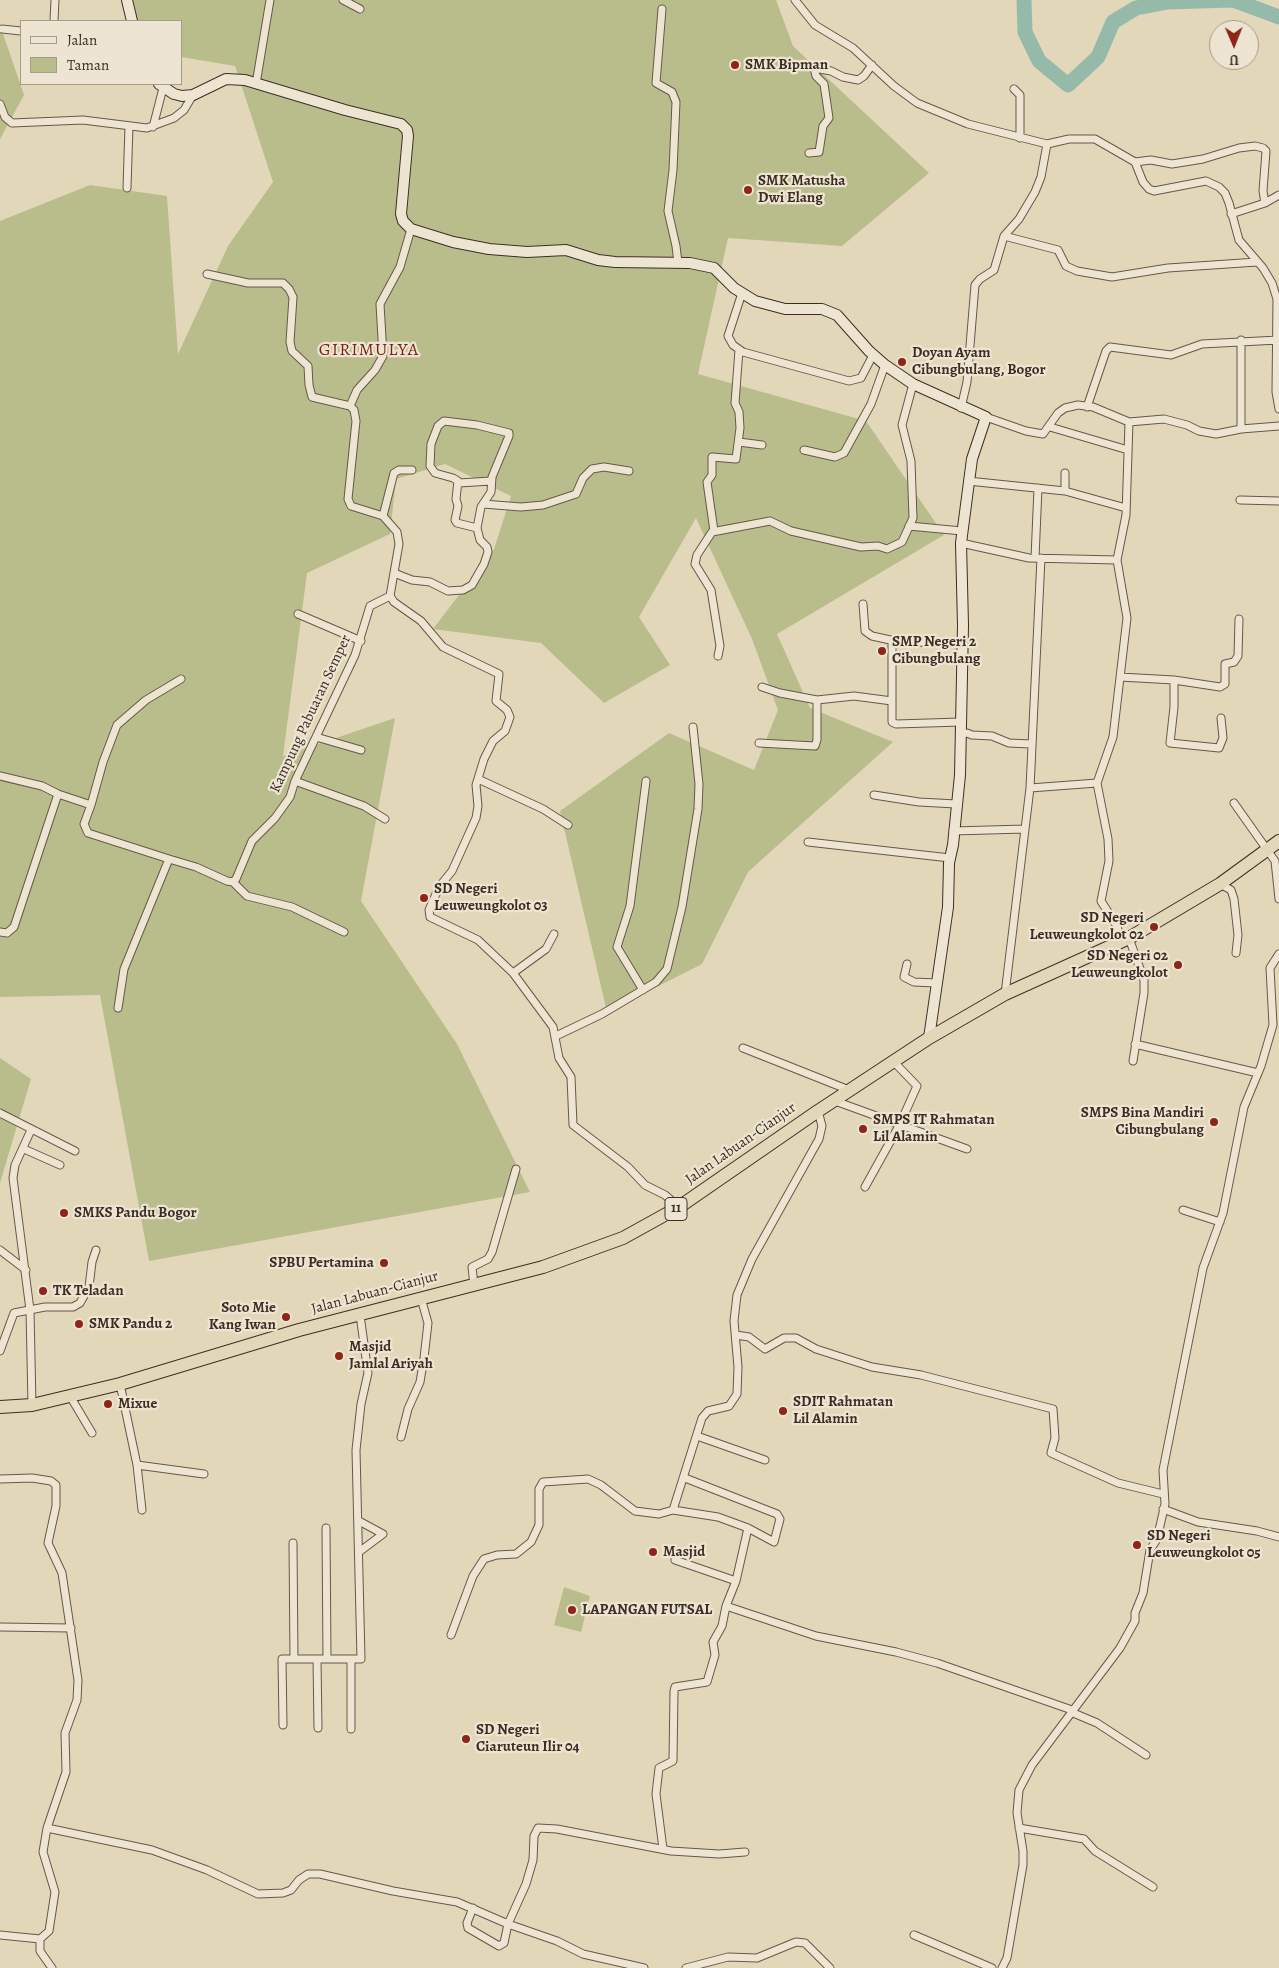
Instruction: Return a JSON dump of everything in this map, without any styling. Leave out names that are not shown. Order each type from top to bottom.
[{"type":"highway","name":"Jalan Labuan-Cianjur","points":[[0,1407],[32,1405],[120,1384],[299,1330],[543,1267],[623,1238],[679,1207],[849,1090],[929,1038],[1005,994],[1125,940],[1220,884],[1279,842]]},
{"type":"street","points":[[54,20],[55,0]]},
{"type":"street","points":[[127,0],[132,20]]},
{"type":"street","points":[[256,84],[270,0]]},
{"type":"street","points":[[343,0],[360,9]]},
{"type":"street","points":[[795,0],[815,25],[853,48],[917,103],[968,124],[994,129],[1020,138],[1047,144],[1086,137],[1105,143],[1135,162],[1143,182],[1148,189],[1154,191],[1200,181],[1213,183],[1225,193],[1239,240],[1272,282],[1277,299],[1276,392],[1279,409]]},
{"type":"street","points":[[662,9],[656,84],[672,92],[676,102],[668,211],[678,263]]},
{"type":"street","points":[[2,30],[20,31]]},
{"type":"street","points":[[809,154],[819,152],[823,126],[829,118],[824,84],[816,76],[814,68],[831,71],[843,77],[858,80],[864,76],[872,65]]},
{"type":"street","points":[[153,127],[161,86],[182,96],[193,95],[220,81],[234,78],[404,126],[408,136],[401,214],[403,222],[411,228],[453,242],[489,249],[527,252],[566,250],[598,260],[678,263],[714,268],[742,293],[755,301],[785,309],[829,311],[842,319],[884,365],[914,384],[961,408],[1039,434],[1047,432],[1058,413],[1065,408],[1078,405],[1130,422],[1164,420],[1187,425],[1199,431],[1216,434],[1241,429],[1279,426]]},
{"type":"street","points":[[1014,89],[1020,95],[1020,138]]},
{"type":"street","points":[[0,104],[5,117],[12,123],[83,120],[153,127],[174,118],[184,110],[193,95]]},
{"type":"street","points":[[127,188],[129,126]]},
{"type":"street","points":[[961,408],[967,382],[975,285],[980,279],[994,270],[1004,236],[1036,192],[1041,177],[1047,144]]},
{"type":"street","points":[[1135,162],[1151,160],[1172,164],[1203,159],[1240,148],[1264,148],[1266,151],[1263,191],[1265,203]]},
{"type":"street","points":[[1230,214],[1265,203],[1279,195]]},
{"type":"street","points":[[350,406],[357,390],[375,370],[382,356],[380,304],[400,267],[411,228]]},
{"type":"street","points":[[1004,236],[1058,250],[1066,266],[1077,271],[1112,277],[1168,268],[1257,262]]},
{"type":"street","points":[[207,274],[248,283],[283,283],[289,289],[293,297],[290,342],[292,352],[308,366],[308,385],[312,397],[350,406],[354,410],[356,421],[348,499],[351,506],[382,516],[397,532],[399,544],[390,596],[394,602],[421,621],[443,647],[499,674],[496,702],[508,710],[510,718],[505,731],[489,748],[478,779],[476,818],[452,871],[439,887],[428,915],[486,945],[513,973],[548,1018],[556,1036],[559,1058],[571,1077],[573,1125],[628,1167],[645,1185],[665,1195],[679,1207]]},
{"type":"street","points":[[742,293],[728,333],[730,342],[739,350],[849,381],[861,378],[873,355]]},
{"type":"street","points":[[1087,407],[1106,351],[1110,347],[1171,356],[1202,344],[1241,340],[1278,340]]},
{"type":"street","points":[[1241,340],[1241,429]]},
{"type":"street","points":[[714,531],[707,488],[712,475],[712,457],[736,460],[740,442],[739,412],[735,403],[739,350]]},
{"type":"street","points":[[804,450],[835,457],[844,452],[871,404],[884,365]]},
{"type":"street","points":[[718,656],[720,646],[711,590],[695,564],[697,555],[712,532],[770,521],[791,531],[841,543],[887,549],[902,542],[913,518],[911,461],[902,425],[914,384]]},
{"type":"street","points":[[929,1038],[948,907],[950,858],[960,775],[963,644],[962,531],[968,481],[986,417]]},
{"type":"street","points":[[394,573],[412,580],[430,582],[448,591],[467,588],[475,580],[488,552],[477,528],[483,504],[491,492],[491,481],[508,433],[487,427],[444,422],[438,426],[431,444],[430,466],[435,473],[453,478],[459,483],[491,481]]},
{"type":"street","points":[[1130,422],[1126,508],[1117,560],[1127,618],[1113,737],[1097,783],[1108,839],[1109,861],[1101,901],[1125,940],[1144,980],[1144,993],[1133,1061]]},
{"type":"street","points":[[1050,427],[1128,450]]},
{"type":"street","points":[[740,442],[762,445]]},
{"type":"street","points":[[483,504],[521,507],[543,505],[576,494],[583,478],[592,469],[604,467],[628,471]]},
{"type":"street","points":[[382,516],[394,473],[399,470],[412,470]]},
{"type":"street","points":[[1064,473],[1065,491]]},
{"type":"street","points":[[968,481],[1065,491],[1126,508]]},
{"type":"street","points":[[459,483],[455,520],[457,523],[477,528]]},
{"type":"street","points":[[1005,994],[1030,788],[1038,558],[1038,488]]},
{"type":"street","points":[[1240,500],[1279,502]]},
{"type":"street","points":[[909,526],[962,531]]},
{"type":"street","points":[[961,543],[1009,555],[1038,558],[1117,560]]},
{"type":"street","name":"Kampung Pabuaran Semper","points":[[233,882],[239,875],[252,841],[275,818],[290,797],[295,781],[361,641],[370,606],[390,596]]},
{"type":"street","points":[[863,604],[863,624],[868,634],[892,640],[963,644]]},
{"type":"street","points":[[298,614],[361,641]]},
{"type":"street","points":[[1120,677],[1174,680],[1220,687],[1225,684],[1224,664],[1234,662],[1238,656],[1239,619]]},
{"type":"street","points":[[892,640],[891,718],[896,724],[961,722]]},
{"type":"street","points":[[181,679],[146,700],[117,725],[103,762],[84,824],[88,833],[196,867],[233,882],[252,898],[292,907],[344,932]]},
{"type":"street","points":[[1174,680],[1174,707],[1170,743],[1219,748],[1223,738],[1221,718]]},
{"type":"street","points":[[762,686],[780,693],[817,700],[854,696],[892,701]]},
{"type":"street","points":[[759,743],[815,746],[818,740],[817,700]]},
{"type":"street","points":[[556,1036],[602,1014],[658,981],[667,969],[682,907],[698,808],[699,784],[694,727]]},
{"type":"street","points":[[960,735],[967,733],[992,736],[1009,743],[1031,744]]},
{"type":"street","points":[[316,737],[361,750]]},
{"type":"street","points":[[0,776],[42,786],[58,794],[91,805]]},
{"type":"street","points":[[478,779],[544,809],[568,825]]},
{"type":"street","points":[[295,781],[364,806],[385,819]]},
{"type":"street","points":[[643,990],[618,947],[630,906],[646,782]]},
{"type":"street","points":[[1030,788],[1097,783]]},
{"type":"street","points":[[0,932],[8,933],[14,927],[58,794]]},
{"type":"street","points":[[874,795],[919,802],[956,804]]},
{"type":"street","points":[[1234,803],[1277,867],[1279,899]]},
{"type":"street","points":[[953,832],[1025,829]]},
{"type":"street","points":[[808,842],[950,858]]},
{"type":"street","points":[[118,1008],[124,969],[169,859]]},
{"type":"street","points":[[1220,884],[1231,890],[1234,899],[1238,935],[1236,953]]},
{"type":"street","points":[[513,973],[546,949],[554,934]]},
{"type":"street","points":[[1002,1968],[1007,1958],[1021,1879],[1023,1851],[1017,1813],[1019,1790],[1032,1765],[1071,1711],[1110,1662],[1135,1621],[1135,1613],[1143,1593],[1150,1550],[1157,1538],[1163,1509],[1163,1470],[1200,1281],[1206,1256],[1220,1222],[1244,1106],[1258,1073],[1273,1025],[1270,968],[1279,954]]},
{"type":"street","points":[[907,964],[904,977],[914,982],[936,983]]},
{"type":"street","points":[[1135,1044],[1258,1073]]},
{"type":"street","points":[[743,1048],[849,1090]]},
{"type":"street","points":[[865,1187],[900,1124],[917,1085],[893,1061]]},
{"type":"street","points":[[834,1101],[967,1149]]},
{"type":"street","points":[[673,1510],[685,1478],[702,1418],[708,1411],[729,1406],[735,1399],[738,1367],[734,1307],[737,1295],[752,1259],[819,1139],[822,1126],[818,1111]]},
{"type":"street","points":[[0,1112],[74,1151]]},
{"type":"street","points":[[31,1130],[24,1149],[15,1165],[13,1178],[30,1310],[32,1405]]},
{"type":"street","points":[[24,1149],[60,1165]]},
{"type":"street","points":[[474,1285],[472,1267],[488,1258],[492,1252],[516,1169]]},
{"type":"street","points":[[1183,1210],[1220,1222]]},
{"type":"street","points":[[0,1250],[26,1270]]},
{"type":"street","points":[[0,1351],[11,1316],[14,1313],[30,1310],[72,1308],[80,1303],[89,1287],[92,1262],[96,1250]]},
{"type":"street","points":[[401,1437],[408,1409],[420,1382],[424,1358],[428,1323],[421,1298]]},
{"type":"street","points":[[283,1725],[282,1660],[360,1659],[360,1552],[356,1450],[361,1404],[368,1373],[360,1315]]},
{"type":"street","points":[[736,1335],[749,1337],[765,1349],[784,1338],[796,1338],[816,1349],[872,1367],[921,1375],[1053,1409],[1055,1438],[1051,1453],[1118,1483],[1163,1494]]},
{"type":"street","points":[[120,1384],[137,1464],[142,1510]]},
{"type":"street","points":[[70,1396],[92,1433]]},
{"type":"street","points":[[697,1436],[765,1460]]},
{"type":"street","points":[[137,1464],[204,1474]]},
{"type":"street","points":[[0,1479],[32,1478],[56,1485],[56,1506],[48,1543],[62,1573],[78,1680],[77,1700],[64,1733],[66,1772],[47,1828],[43,1852],[54,1892],[49,1930],[40,1939],[40,1951],[52,1968]]},
{"type":"street","points":[[451,1635],[473,1576],[480,1563],[490,1556],[516,1554],[531,1542],[538,1526],[539,1489],[543,1482],[588,1479],[601,1485],[635,1511],[659,1514],[673,1510],[718,1517],[748,1528],[774,1542],[780,1519],[776,1514],[685,1478]]},
{"type":"street","points":[[1163,1509],[1198,1522],[1257,1531],[1279,1537]]},
{"type":"street","points":[[359,1521],[383,1534],[360,1552]]},
{"type":"street","points":[[326,1528],[327,1659]]},
{"type":"street","points":[[663,1849],[656,1794],[659,1768],[673,1761],[675,1687],[708,1682],[715,1655],[713,1642],[722,1626],[726,1606],[736,1581],[748,1528]]},
{"type":"street","points":[[293,1543],[294,1659]]},
{"type":"street","points":[[675,1560],[736,1581]]},
{"type":"street","points":[[726,1606],[816,1636],[896,1652],[937,1663],[1071,1711],[1097,1724],[1146,1755]]},
{"type":"street","points":[[0,1626],[71,1628]]},
{"type":"street","points":[[317,1659],[318,1728]]},
{"type":"street","points":[[350,1659],[351,1729]]},
{"type":"street","points":[[47,1828],[152,1850],[207,1870],[258,1894],[284,1893],[291,1890],[299,1880],[308,1874],[320,1874],[393,1891],[457,1902],[508,1924],[557,1941],[582,1954],[644,1968]]},
{"type":"street","points":[[473,1908],[467,1923],[468,1928],[499,1946],[504,1943],[508,1924],[526,1884],[533,1860],[534,1836],[538,1828],[557,1829],[663,1849],[719,1854],[745,1852]]},
{"type":"street","points":[[1019,1828],[1084,1840],[1095,1851],[1153,1887]]},
{"type":"street","points":[[0,1935],[40,1939]]},
{"type":"street","points":[[914,1935],[992,1968]]},
{"type":"street","points":[[686,1968],[728,1957],[757,1958],[796,1942],[805,1943],[830,1968]]},
{"type":"green space","points":[[130,0],[776,0],[793,46],[929,173],[842,246],[728,238],[698,374],[866,421],[944,535],[777,634],[810,708],[893,742],[748,872],[702,964],[607,1012],[560,811],[669,733],[754,770],[778,710],[752,639],[696,518],[639,617],[670,665],[604,703],[541,643],[433,629],[494,549],[511,496],[445,464],[396,479],[390,534],[307,573],[283,756],[395,718],[361,901],[457,1044],[530,1192],[149,1261],[100,995],[0,997],[0,221],[90,185],[167,196],[178,354],[228,246],[273,182],[235,66],[182,57],[182,20],[133,20]]},
{"type":"green space","points":[[0,25],[24,95],[0,139]]},
{"type":"green space","points":[[0,1058],[31,1079],[0,1183]]},
{"type":"green space","name":"LAPANGAN FUTSAL","points":[[564,1587],[590,1596],[581,1632],[554,1625]]},
{"type":"waterway","points":[[1024,0],[1025,32],[1039,61],[1068,85],[1098,57],[1113,22],[1136,8],[1168,2],[1232,0]]},
{"type":"waterway","points":[[1233,0],[1279,17]]},
{"type":"place","name":"SMK Bipman","points":[[735,65]]},
{"type":"place","name":"SMK Matusha Dwi Elang","points":[[748,190]]},
{"type":"place","name":"Doyan Ayam Cibungbulang, Bogor","points":[[902,362]]},
{"type":"place","name":"SMP Negeri 2 Cibungbulang","points":[[882,651]]},
{"type":"place","name":"SD Negeri Leuweungkolot 03","points":[[424,898]]},
{"type":"place","name":"SD Negeri Leuweungkolot 02","points":[[1154,927]]},
{"type":"place","name":"SD Negeri 02 Leuweungkolot","points":[[1178,965]]},
{"type":"place","name":"SMPS Bina Mandiri Cibungbulang","points":[[1214,1122]]},
{"type":"place","name":"SMPS IT Rahmatan Lil Alamin","points":[[863,1129]]},
{"type":"place","name":"SMKS Pandu Bogor","points":[[64,1213]]},
{"type":"place","name":"SPBU Pertamina","points":[[384,1263]]},
{"type":"place","name":"TK Teladan","points":[[43,1291]]},
{"type":"place","name":"Soto Mie Kang Iwan","points":[[286,1317]]},
{"type":"place","name":"SMK Pandu 2","points":[[79,1324]]},
{"type":"place","name":"Masjid Jamlal Ariyah","points":[[339,1356]]},
{"type":"place","name":"Mixue","points":[[108,1404]]},
{"type":"place","name":"SDIT Rahmatan Lil Alamin","points":[[783,1411]]},
{"type":"place","name":"SD Negeri Leuweungkolot 05","points":[[1137,1545]]},
{"type":"place","name":"Masjid","points":[[653,1552]]},
{"type":"place","name":"LAPANGAN FUTSAL","points":[[572,1610]]},
{"type":"place","name":"SD Negeri Ciaruteun Ilir 04","points":[[466,1739]]},
{"type":"district","name":"GIRIMULYA","points":[[369,351]]}]
